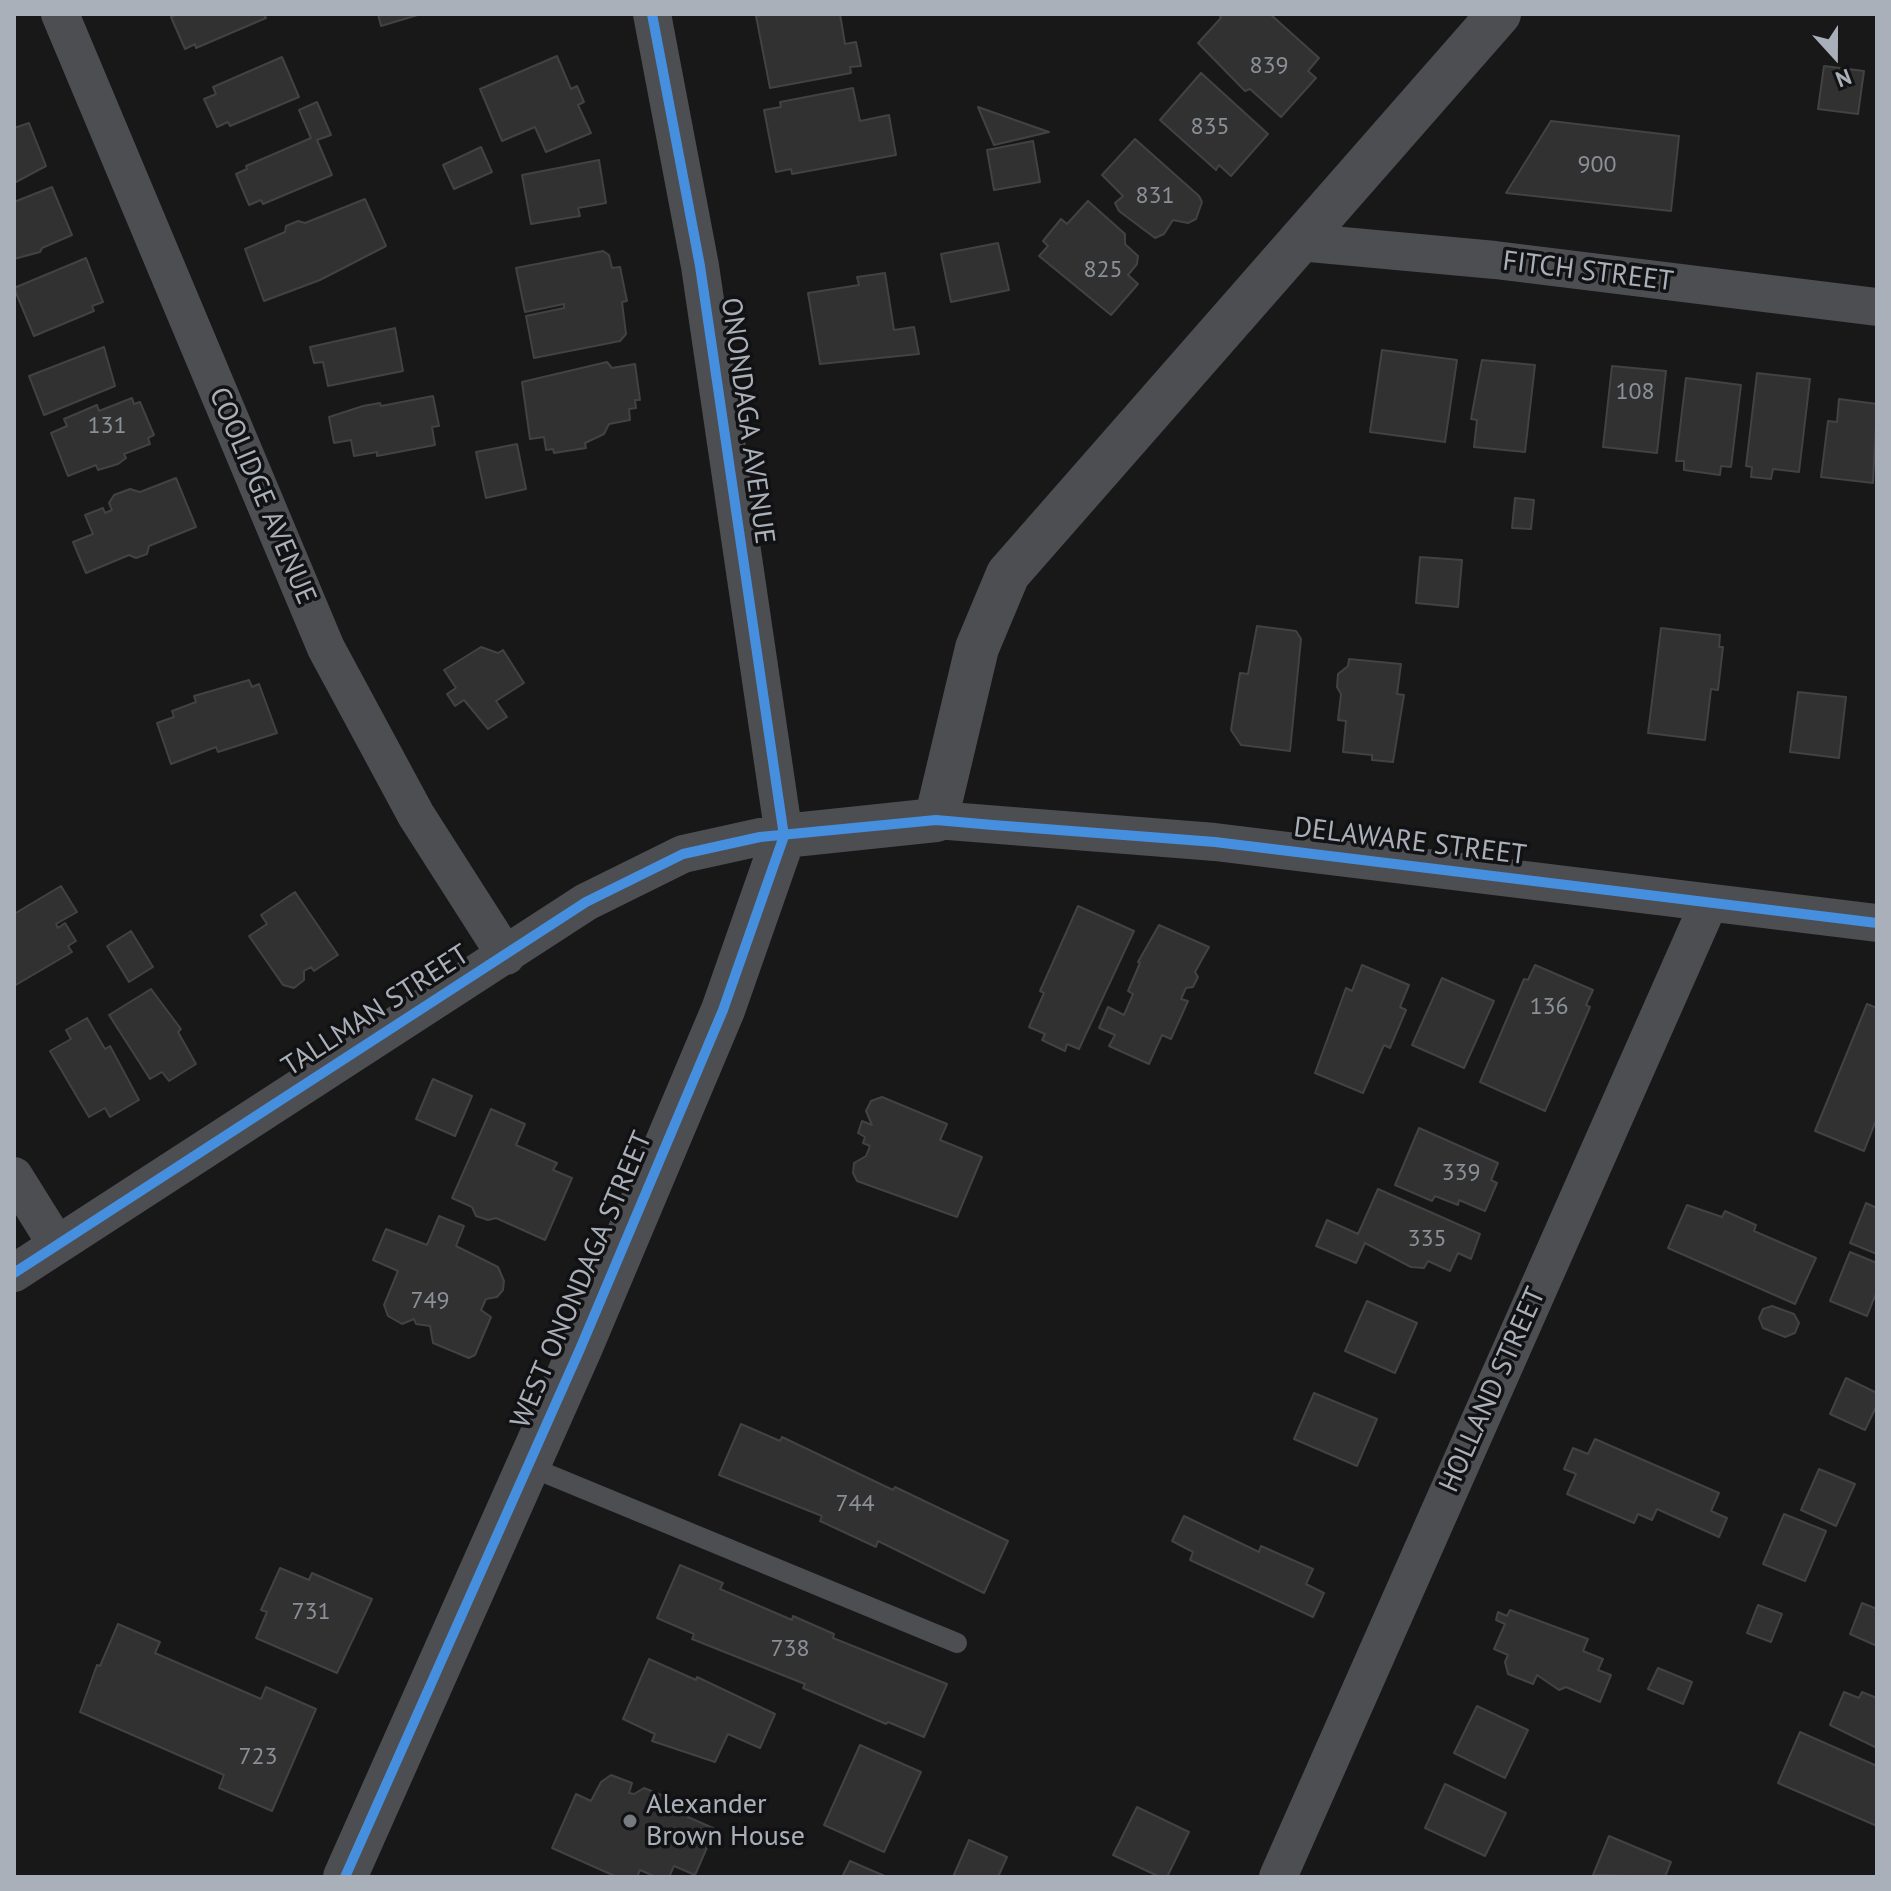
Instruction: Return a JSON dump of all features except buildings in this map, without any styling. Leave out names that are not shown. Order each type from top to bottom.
[{"type":"street","name":"COOLIDGE AVENUE","points":[[60,14],[326,648],[416,815],[506,956]]},
{"type":"street","name":"ONONDAGA AVENUE","points":[[652,14],[700,266],[784,836]]},
{"type":"street","points":[[784,836],[936,820],[977,648],[1008,574],[1499,14]]},
{"type":"street","name":"FITCH STREET","points":[[1299,242],[1495,260],[1877,307]]},
{"type":"street","name":"DELAWARE STREET","points":[[936,820],[1215,842],[1877,923]]},
{"type":"street","name":"TALLMAN STREET","points":[[14,1273],[586,902],[683,854],[760,837],[784,836]]},
{"type":"street","name":"WEST ONONDAGA STREET","points":[[345,1877],[528,1466],[723,1010],[784,836]]},
{"type":"street","name":"HOLLAND STREET","points":[[1278,1877],[1709,903]]},
{"type":"street","points":[[14,1176],[57,1245]]},
{"type":"lane","points":[[528,1466],[957,1643]]},
{"type":"cycle path","points":[[345,1877],[580,1349],[723,1010],[784,836],[700,266],[652,14]]},
{"type":"cycle path","points":[[14,1273],[586,902],[683,854],[760,837],[936,820],[1215,842],[1877,923]]},
{"type":"place","name":"Alexander Brown House","points":[[630,1821]]}]
